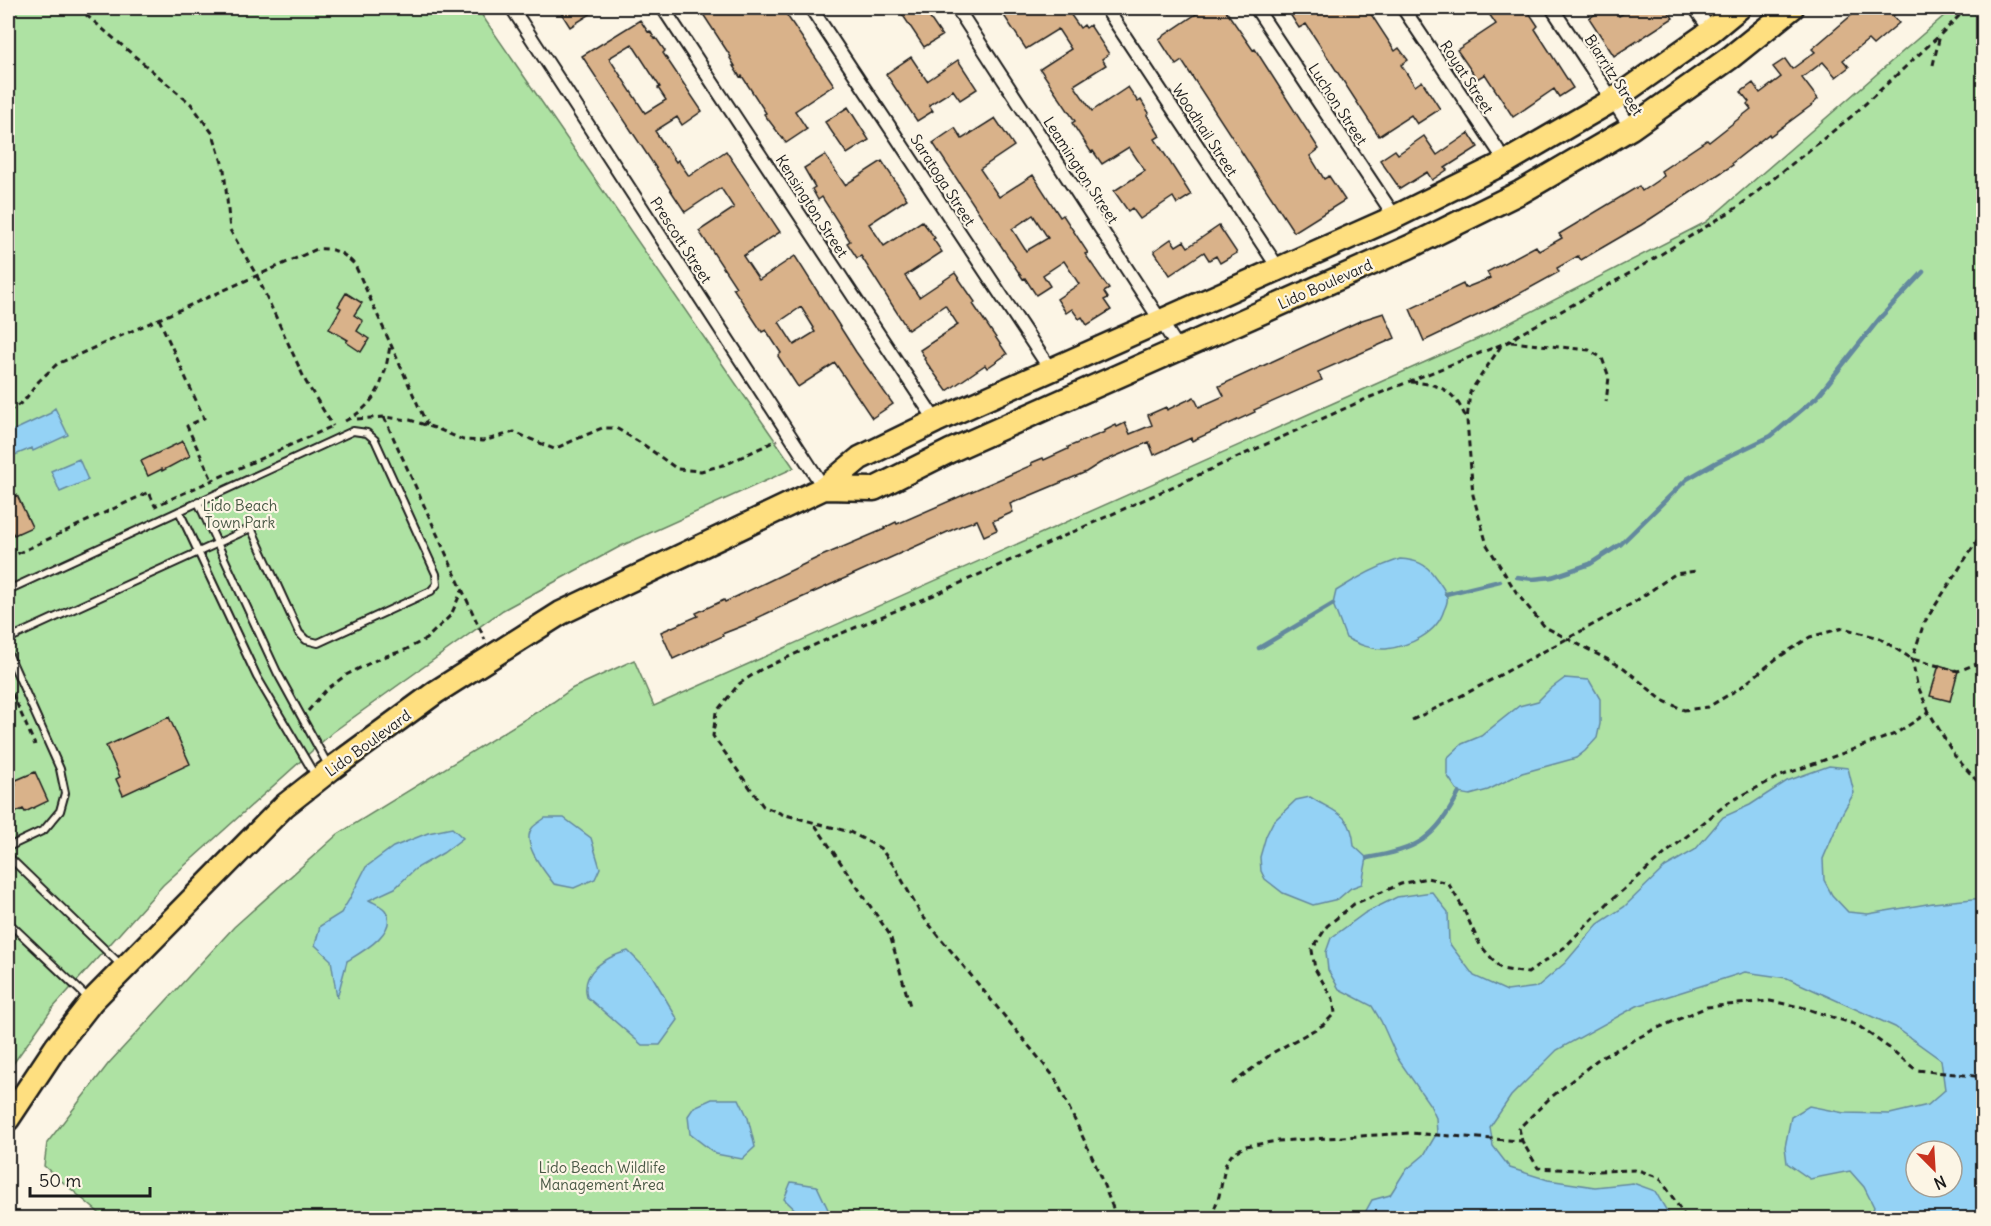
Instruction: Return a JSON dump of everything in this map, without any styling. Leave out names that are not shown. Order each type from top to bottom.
[{"type":"highway","name":"Lido Boulevard","points":[[8,1119],[56,1047],[92,1001],[284,806],[436,692],[561,613],[824,488],[860,458],[1050,369],[1395,217],[1506,162],[1613,100],[1711,31],[1739,8]]},
{"type":"highway","name":"Lido Boulevard","points":[[824,488],[874,489],[960,447],[1388,256],[1521,192],[1631,128],[1731,57],[1792,8]]},
{"type":"street","name":"Prescott Street","points":[[512,8],[824,488]]},
{"type":"street","name":"Kensington Street","points":[[663,8],[936,421]]},
{"type":"street","name":"Saratoga Street","points":[[811,8],[1050,369]]},
{"type":"street","name":"Leamington Street","points":[[957,8],[1179,349]]},
{"type":"street","name":"Woodhail Street","points":[[1107,8],[1279,269]]},
{"type":"street","name":"Luchon Street","points":[[1256,8],[1395,217]]},
{"type":"street","name":"Royat Street","points":[[1403,8],[1506,162]]},
{"type":"street","name":"Biarritz Street","points":[[1552,8],[1631,128]]},
{"type":"street","points":[[1695,8],[1711,31]]},
{"type":"lane","points":[[8,590],[353,431],[367,433],[375,440],[436,574],[437,584],[431,591],[318,643],[306,640],[299,633],[250,528],[8,639]]},
{"type":"lane","points":[[198,502],[277,672],[302,718],[324,775]]},
{"type":"lane","points":[[178,511],[257,677],[324,775]]},
{"type":"lane","points":[[8,653],[60,768],[65,793],[60,811],[44,830],[8,847]]},
{"type":"lane","points":[[8,856],[124,969]]},
{"type":"lane","points":[[8,922],[92,1001]]},
{"type":"lane","points":[[8,1215],[12,1218]]},
{"type":"path","points":[[78,8],[191,104],[213,134],[224,169],[230,230],[256,276],[306,382],[333,426]]},
{"type":"path","points":[[1117,1218],[1094,1161],[1055,1078],[920,914],[895,867],[880,848],[850,832],[814,824],[763,806],[713,736],[716,712],[739,684],[760,670],[934,595],[1368,398],[1502,346],[1632,272],[1738,207],[1852,116],[1967,8]]},
{"type":"path","points":[[1933,65],[1940,35]]},
{"type":"path","points":[[8,412],[24,401],[39,381],[57,364],[317,249],[331,248],[344,254],[355,265],[428,425]]},
{"type":"path","points":[[159,319],[204,418],[187,426],[212,480]]},
{"type":"path","points":[[1510,341],[1589,350],[1602,358],[1609,377],[1606,402]]},
{"type":"path","points":[[8,558],[149,492],[155,506],[348,420],[369,404],[385,377],[391,344]]},
{"type":"path","points":[[1502,346],[1470,392],[1467,420],[1473,495],[1487,545],[1518,595],[1545,627],[1599,653],[1624,668],[1662,700],[1684,710],[1708,707],[1740,688],[1776,659],[1810,637],[1844,628],[1879,638],[1912,659],[1958,670],[1983,661]]},
{"type":"path","points":[[1410,382],[1430,384],[1447,390],[1459,403],[1467,420]]},
{"type":"path","points":[[348,420],[384,417],[410,420],[463,440],[483,441],[514,432],[554,449],[602,428],[616,428],[677,469],[701,471],[727,464],[789,434]]},
{"type":"path","points":[[384,417],[493,656]]},
{"type":"path","points":[[1983,530],[1924,623],[1912,659],[1917,684],[1929,712],[1954,755],[1983,789]]},
{"type":"path","points":[[1412,720],[1568,639],[1633,603],[1676,574],[1696,571]]},
{"type":"path","points":[[302,718],[326,690],[346,675],[426,639],[450,615],[462,590]]},
{"type":"path","points":[[8,684],[39,753]]},
{"type":"path","points":[[1232,1084],[1274,1052],[1323,1025],[1335,1013],[1333,999],[1315,969],[1312,950],[1327,926],[1354,904],[1401,884],[1427,878],[1448,883],[1463,908],[1480,945],[1502,969],[1528,973],[1565,947],[1608,903],[1729,802],[1778,777],[1895,734],[1929,712]]},
{"type":"path","points":[[814,824],[890,936],[910,1006]]},
{"type":"path","points":[[1686,1218],[1660,1178],[1638,1170],[1597,1172],[1538,1168],[1522,1141],[1519,1128],[1549,1098],[1597,1060],[1652,1030],[1707,1007],[1770,1000],[1801,1007],[1857,1025],[1916,1070],[1983,1077]]},
{"type":"path","points":[[1211,1218],[1220,1196],[1226,1163],[1233,1153],[1246,1146],[1278,1141],[1430,1133],[1522,1141]]},
{"type":"green space","name":"Lido Beach Town Park","points":[[8,8],[477,8],[794,468],[621,546],[503,610],[333,732],[163,885],[52,1009],[8,1071]]},
{"type":"green space","name":"Lido Beach Wildlife Management Area","points":[[1953,8],[1983,8],[1983,1218],[105,1218],[44,1166],[47,1143],[109,1063],[234,927],[338,834],[573,688],[634,660],[654,706],[1488,334],[1706,222]]},
{"type":"water","points":[[55,408],[68,435],[33,451],[32,448],[15,455],[8,433],[51,413]]},
{"type":"water","points":[[79,459],[88,480],[60,492],[51,471]]},
{"type":"water","points":[[1400,559],[1424,565],[1442,586],[1447,600],[1435,626],[1413,642],[1386,649],[1375,649],[1346,638],[1333,604],[1336,591],[1366,573]]},
{"type":"water","points":[[1565,678],[1589,680],[1600,699],[1600,724],[1597,738],[1576,758],[1522,773],[1488,790],[1470,795],[1459,793],[1447,775],[1447,758],[1462,744],[1481,736],[1519,706],[1538,701]]},
{"type":"water","points":[[1829,766],[1848,768],[1854,793],[1843,812],[1823,859],[1824,880],[1832,895],[1848,912],[1868,914],[1933,903],[1983,898],[1983,1218],[1870,1218],[1874,1207],[1864,1187],[1850,1171],[1810,1179],[1787,1163],[1785,1147],[1791,1117],[1809,1106],[1844,1113],[1890,1114],[1928,1105],[1945,1090],[1941,1060],[1895,1027],[1787,978],[1745,972],[1637,1006],[1557,1050],[1511,1096],[1490,1127],[1493,1146],[1510,1168],[1548,1180],[1595,1187],[1633,1183],[1655,1191],[1671,1218],[1362,1218],[1372,1200],[1390,1195],[1405,1171],[1424,1155],[1437,1133],[1436,1118],[1430,1105],[1398,1059],[1372,1006],[1339,989],[1328,970],[1326,952],[1331,938],[1365,913],[1397,897],[1432,892],[1448,912],[1449,943],[1474,976],[1507,991],[1537,987],[1565,963],[1598,924],[1624,907],[1665,867],[1695,850],[1723,817],[1750,805],[1787,781]]},
{"type":"water","points":[[1310,797],[1340,814],[1350,826],[1354,846],[1367,858],[1362,884],[1351,888],[1338,899],[1313,905],[1283,893],[1265,879],[1261,871],[1260,857],[1273,822],[1296,800]]},
{"type":"water","points":[[545,818],[564,818],[591,838],[600,868],[595,879],[574,888],[554,884],[535,857],[529,841],[533,827]]},
{"type":"water","points":[[452,828],[463,838],[415,869],[395,888],[369,900],[385,910],[388,926],[377,940],[347,961],[337,998],[331,960],[315,945],[320,926],[341,913],[366,867],[393,847],[428,833]]},
{"type":"water","points":[[628,951],[651,974],[678,1020],[660,1045],[642,1045],[587,997],[587,980],[597,966],[611,957]]},
{"type":"water","points":[[712,1099],[739,1099],[748,1118],[755,1147],[742,1159],[716,1154],[690,1134],[688,1116],[694,1107]]},
{"type":"water","points":[[791,1182],[817,1186],[832,1218],[804,1218],[784,1199]]},
{"type":"building","points":[[558,8],[600,8],[570,27]]},
{"type":"building","points":[[699,8],[782,8],[834,85],[795,111],[807,129],[786,143],[764,114],[766,113],[742,76],[740,77],[733,66],[735,66],[731,57]]},
{"type":"building","points":[[898,8],[923,8],[942,36],[924,47]]},
{"type":"building","points":[[999,8],[1066,8],[1080,28],[1090,25],[1109,54],[1102,59],[1106,65],[1074,85],[1092,111],[1128,87],[1138,102],[1141,100],[1149,113],[1147,115],[1160,136],[1155,139],[1191,195],[1177,204],[1173,197],[1140,219],[1132,208],[1128,211],[1114,191],[1145,171],[1129,147],[1102,164],[1072,123],[1075,121],[1040,69],[1071,49],[1058,29],[1026,49]]},
{"type":"building","points":[[1196,8],[1224,8],[1253,50],[1255,49],[1319,149],[1310,156],[1324,179],[1329,176],[1345,200],[1294,232],[1182,61],[1176,65],[1159,39],[1199,12]]},
{"type":"building","points":[[1286,8],[1367,8],[1395,51],[1399,48],[1408,60],[1401,65],[1415,86],[1422,81],[1440,109],[1417,124],[1411,115],[1379,136],[1306,24],[1299,28]]},
{"type":"building","points":[[1485,8],[1526,8],[1538,26],[1535,29],[1573,88],[1559,97],[1554,89],[1513,117],[1485,74],[1477,79],[1457,50],[1496,24]]},
{"type":"building","points":[[1605,8],[1614,8],[1619,16],[1632,8],[1666,8],[1673,18],[1614,56],[1589,18]]},
{"type":"building","points":[[1860,8],[1902,8],[1893,16],[1899,23],[1873,45],[1868,40],[1843,60],[1849,67],[1836,77],[1823,62],[1802,78],[1818,99],[1812,105],[1770,136],[1769,134],[1732,163],[1733,165],[1641,225],[1581,260],[1578,256],[1557,268],[1559,272],[1497,306],[1424,341],[1410,309],[1463,284],[1465,288],[1490,278],[1487,272],[1536,246],[1539,251],[1562,238],[1559,234],[1639,186],[1642,191],[1664,176],[1661,171],[1707,140],[1709,142],[1751,109],[1747,104],[1749,102],[1741,92],[1753,83],[1760,93],[1781,77],[1773,67],[1785,59],[1792,69],[1815,52],[1812,49]]},
{"type":"building","points":[[640,20],[648,32],[650,31],[702,111],[682,125],[677,117],[655,131],[676,162],[678,160],[689,176],[726,151],[780,232],[743,256],[759,280],[795,256],[856,352],[893,404],[872,418],[835,363],[798,387],[778,356],[781,353],[766,330],[762,332],[699,231],[734,208],[721,188],[685,212],[582,56]],"holes":[[[632,44],[666,100],[645,113],[609,58]],[[801,307],[815,332],[794,345],[779,322]]]},
{"type":"building","points":[[911,57],[927,81],[958,60],[977,89],[960,100],[953,90],[929,105],[933,111],[917,121],[886,74]]},
{"type":"building","points":[[848,107],[869,140],[847,154],[825,122]]},
{"type":"building","points":[[995,118],[1014,146],[980,169],[999,197],[1033,175],[1060,217],[1063,215],[1088,253],[1085,254],[1109,289],[1104,292],[1108,298],[1104,300],[1111,310],[1087,325],[1082,317],[1079,319],[1072,309],[1066,313],[1057,299],[1079,284],[1064,261],[1043,275],[1050,286],[1036,295],[933,143],[955,128],[962,139]],"holes":[[[1033,215],[1048,238],[1026,251],[1012,229]]]},
{"type":"building","points":[[1469,133],[1478,147],[1445,168],[1447,170],[1432,180],[1427,172],[1400,189],[1380,160],[1395,150],[1398,154],[1424,136],[1437,155]]},
{"type":"building","points":[[825,155],[845,185],[882,161],[907,199],[869,224],[884,246],[922,221],[942,252],[905,276],[919,297],[955,273],[1007,354],[987,368],[985,365],[947,391],[920,350],[958,325],[945,305],[908,330],[861,256],[857,258],[847,243],[850,241],[822,197],[818,200],[812,189],[815,187],[804,168]]},
{"type":"building","points":[[1219,226],[1237,253],[1220,263],[1216,256],[1209,260],[1204,252],[1170,275],[1154,251],[1171,239],[1176,246],[1184,241],[1188,247]]},
{"type":"building","points":[[346,293],[362,303],[354,315],[363,321],[357,331],[369,339],[361,352],[346,342],[348,340],[329,329],[341,308],[338,306]]},
{"type":"building","points":[[1384,313],[1395,338],[1318,372],[1322,380],[1192,441],[1191,438],[1154,455],[1149,442],[1100,463],[1086,472],[1010,504],[1013,512],[993,521],[997,530],[984,536],[977,520],[963,525],[772,611],[757,618],[758,620],[722,634],[723,636],[673,659],[661,632],[698,616],[696,613],[724,600],[725,602],[896,522],[897,524],[1032,465],[1031,463],[1043,458],[1044,460],[1116,425],[1117,427],[1125,423],[1130,434],[1152,425],[1148,415],[1166,407],[1167,410],[1194,397],[1199,407],[1224,396],[1219,386],[1362,320]]},
{"type":"building","points":[[183,441],[190,456],[148,476],[141,461]]},
{"type":"building","points":[[17,495],[32,527],[14,535],[12,532],[8,534],[8,499]]},
{"type":"building","points":[[1939,665],[1958,671],[1950,701],[1930,696]]},
{"type":"building","points":[[169,717],[190,764],[123,795],[116,779],[120,777],[106,746]]},
{"type":"building","points":[[35,772],[48,801],[25,812],[23,809],[8,816],[8,789],[16,785],[14,781]]},
{"type":"waterway","points":[[1517,577],[1533,579],[1552,577],[1590,564],[1621,544],[1687,479],[1771,436],[1817,397],[1880,318],[1923,272]]},
{"type":"waterway","points":[[1446,594],[1500,581]]},
{"type":"waterway","points":[[1259,648],[1333,604]]},
{"type":"waterway","points":[[1367,858],[1399,851],[1423,840],[1441,822],[1459,793]]}]
